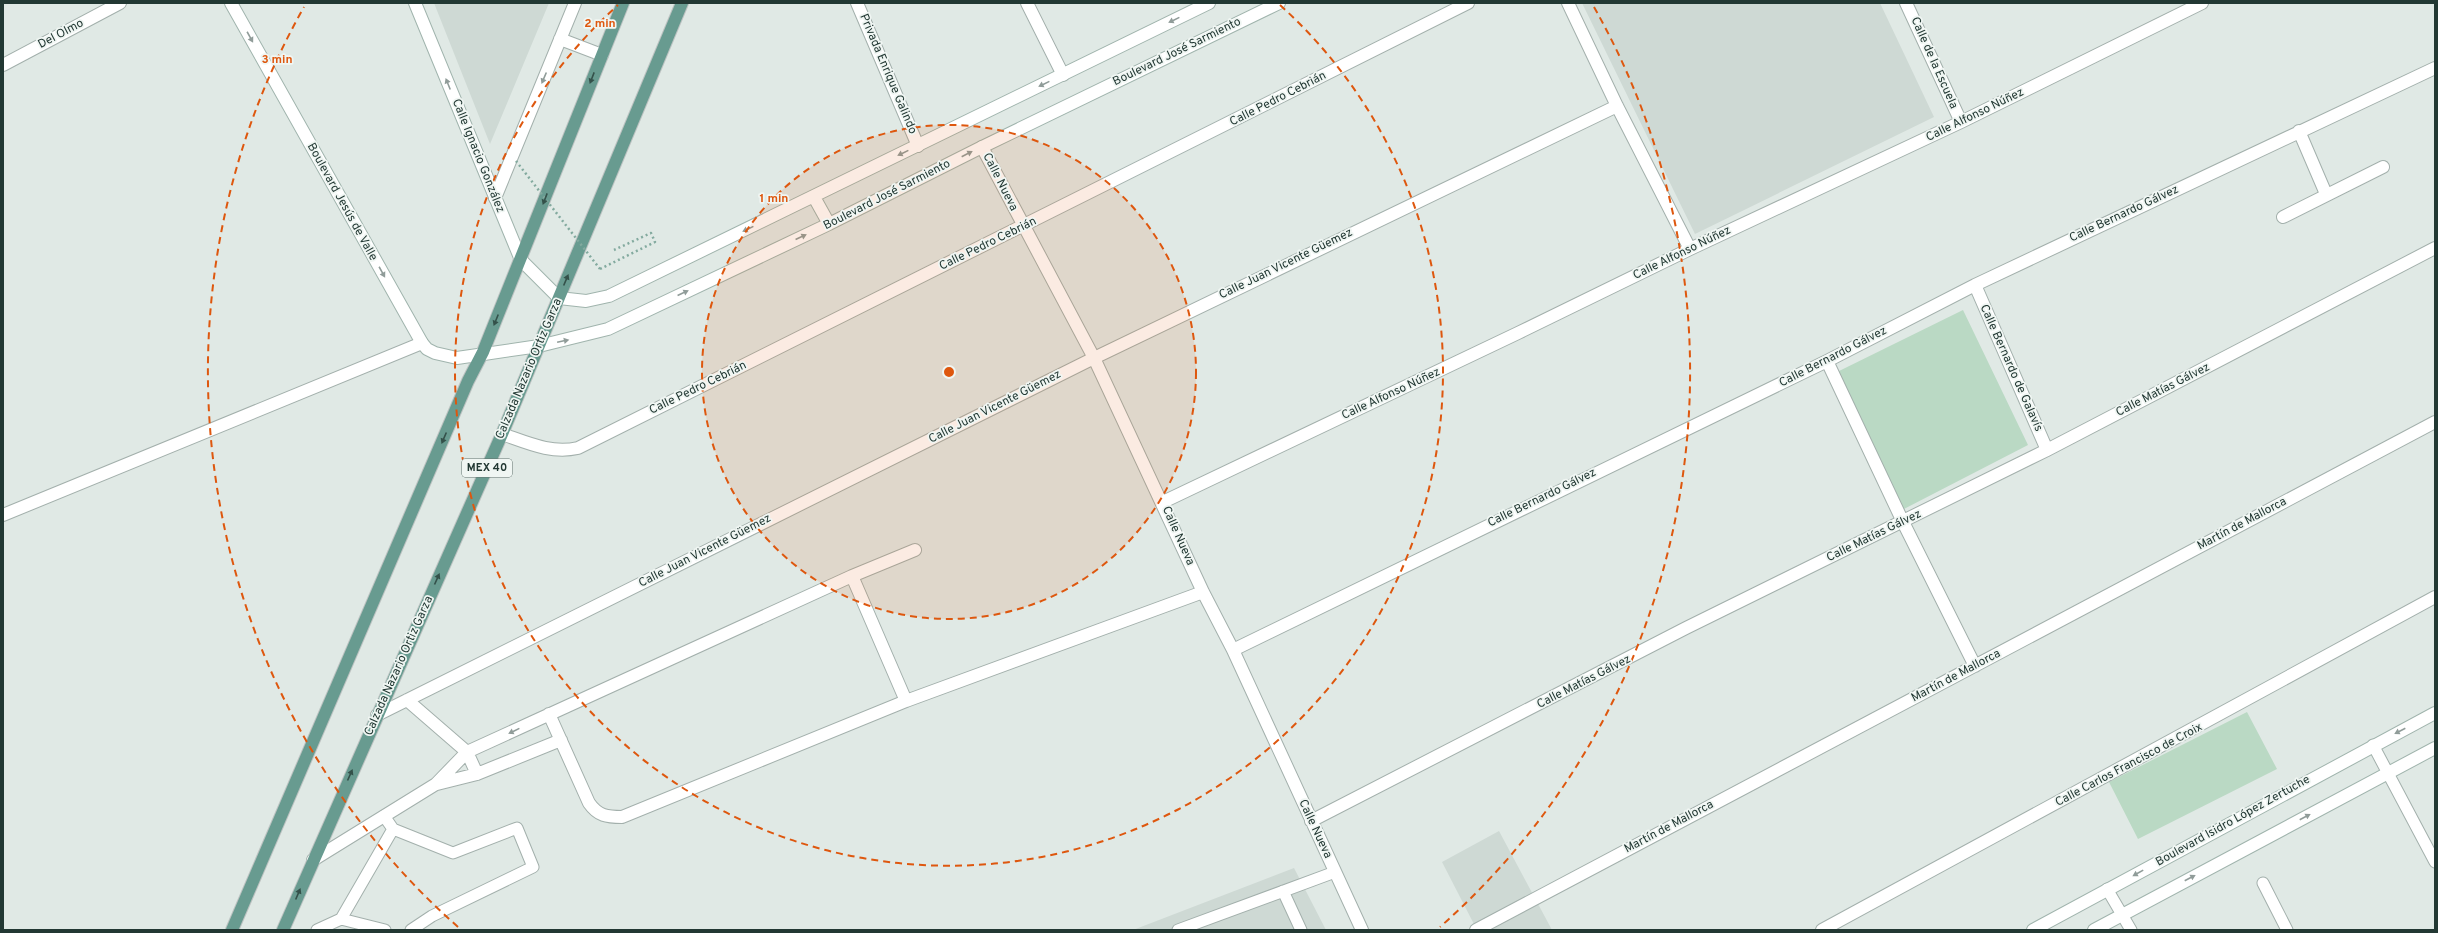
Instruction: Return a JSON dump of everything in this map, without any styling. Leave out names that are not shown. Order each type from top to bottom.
[{"type":"main road","points":[[232,930],[468,381],[483,352],[623,3]]},
{"type":"main road","name":"Calzada Nazario Ortiz Garza","points":[[283,930],[502,434],[682,3]]},
{"type":"street","name":"Del Olmo","points":[[3,65],[120,3]]},
{"type":"street","name":"Boulevard Jesús de Valle","points":[[231,3],[422,343],[427,349],[446,357],[457,358],[483,352]]},
{"type":"street","name":"Calle Ignacio González","points":[[415,3],[521,260],[559,298]]},
{"type":"street","points":[[495,198],[575,3]]},
{"type":"street","name":"Privada Enrique Galindo","points":[[857,3],[918,146]]},
{"type":"street","points":[[1028,3],[1063,75]]},
{"type":"street","points":[[559,298],[586,301],[609,296],[1209,3]]},
{"type":"street","name":"Boulevard José Sarmiento","points":[[483,352],[539,346],[608,329],[829,224],[982,147],[1279,3]]},
{"type":"street","name":"Calle Pedro Cebrián","points":[[502,434],[545,449],[564,451],[578,448],[1024,227],[1468,3]]},
{"type":"street","points":[[1568,3],[1617,106],[1690,249]]},
{"type":"street","name":"Calle de la Escuela","points":[[1906,3],[1961,122]]},
{"type":"street","name":"Calle Alfonso Núñez","points":[[1163,502],[1690,249],[1961,122],[2202,3]]},
{"type":"street","points":[[560,39],[602,55]]},
{"type":"street","name":"Calle Bernardo Gálvez","points":[[1233,650],[1827,361],[1975,285],[2435,68]]},
{"type":"street","name":"Calle Juan Vicente Güemez","points":[[377,715],[1094,358],[1617,106]]},
{"type":"street","points":[[2299,131],[2326,194]]},
{"type":"street","name":"Calle Nueva","points":[[982,147],[1094,358],[1163,502],[1203,592],[1233,650],[1362,930]]},
{"type":"street","points":[[2283,217],[2326,194],[2383,167]]},
{"type":"street","points":[[814,197],[829,224]]},
{"type":"street","name":"Calle Matías Gálvez","points":[[1311,821],[1686,628],[2047,450],[2435,248]]},
{"type":"street","name":"Calle Bernardo de Galavís","points":[[1975,285],[2047,450]]},
{"type":"street","points":[[3,514],[422,343]]},
{"type":"street","points":[[1827,361],[1903,522],[1975,666]]},
{"type":"street","name":"Martín de Mallorca","points":[[1476,930],[2435,422]]},
{"type":"street","points":[[313,860],[436,784],[468,752],[852,576],[915,550]]},
{"type":"street","points":[[852,576],[906,701]]},
{"type":"street","points":[[549,714],[579,783],[595,811],[606,818],[622,817],[906,701],[1203,592]]},
{"type":"street","name":"Calle Carlos Francisco de Croix","points":[[1822,930],[2353,644],[2435,597]]},
{"type":"street","points":[[407,700],[468,752],[477,774]]},
{"type":"street","name":"Boulevard Isidro López Zertuche","points":[[2033,930],[2373,745],[2435,713]]},
{"type":"street","points":[[436,784],[477,774],[561,740]]},
{"type":"street","points":[[2094,930],[2435,748]]},
{"type":"lane","points":[[2373,745],[2387,774],[2435,862]]},
{"type":"lane","points":[[384,816],[393,828],[453,853],[517,828],[533,867],[432,916],[411,930]]},
{"type":"lane","points":[[317,930],[341,919],[393,828]]},
{"type":"lane","points":[[1178,930],[1335,872]]},
{"type":"lane","points":[[2263,883],[2287,930]]},
{"type":"lane","points":[[2107,889],[2131,930]]},
{"type":"lane","points":[[1283,891],[1301,930]]},
{"type":"lane","points":[[341,919],[385,930]]},
{"type":"path","points":[[516,161],[600,269],[655,242],[650,233],[614,250]]},
{"type":"shaded area","points":[[434,3],[549,3],[490,144]]},
{"type":"shaded area","points":[[1582,3],[1880,3],[1934,117],[1695,234]]},
{"type":"shaded area","points":[[1499,831],[1552,930],[1477,930],[1442,862]]},
{"type":"shaded area","points":[[1294,868],[1326,930],[1133,930]]},
{"type":"green space","points":[[1963,310],[2028,445],[1902,510],[1835,373]]},
{"type":"green space","points":[[2247,712],[2277,769],[2138,839],[2109,782]]}]
